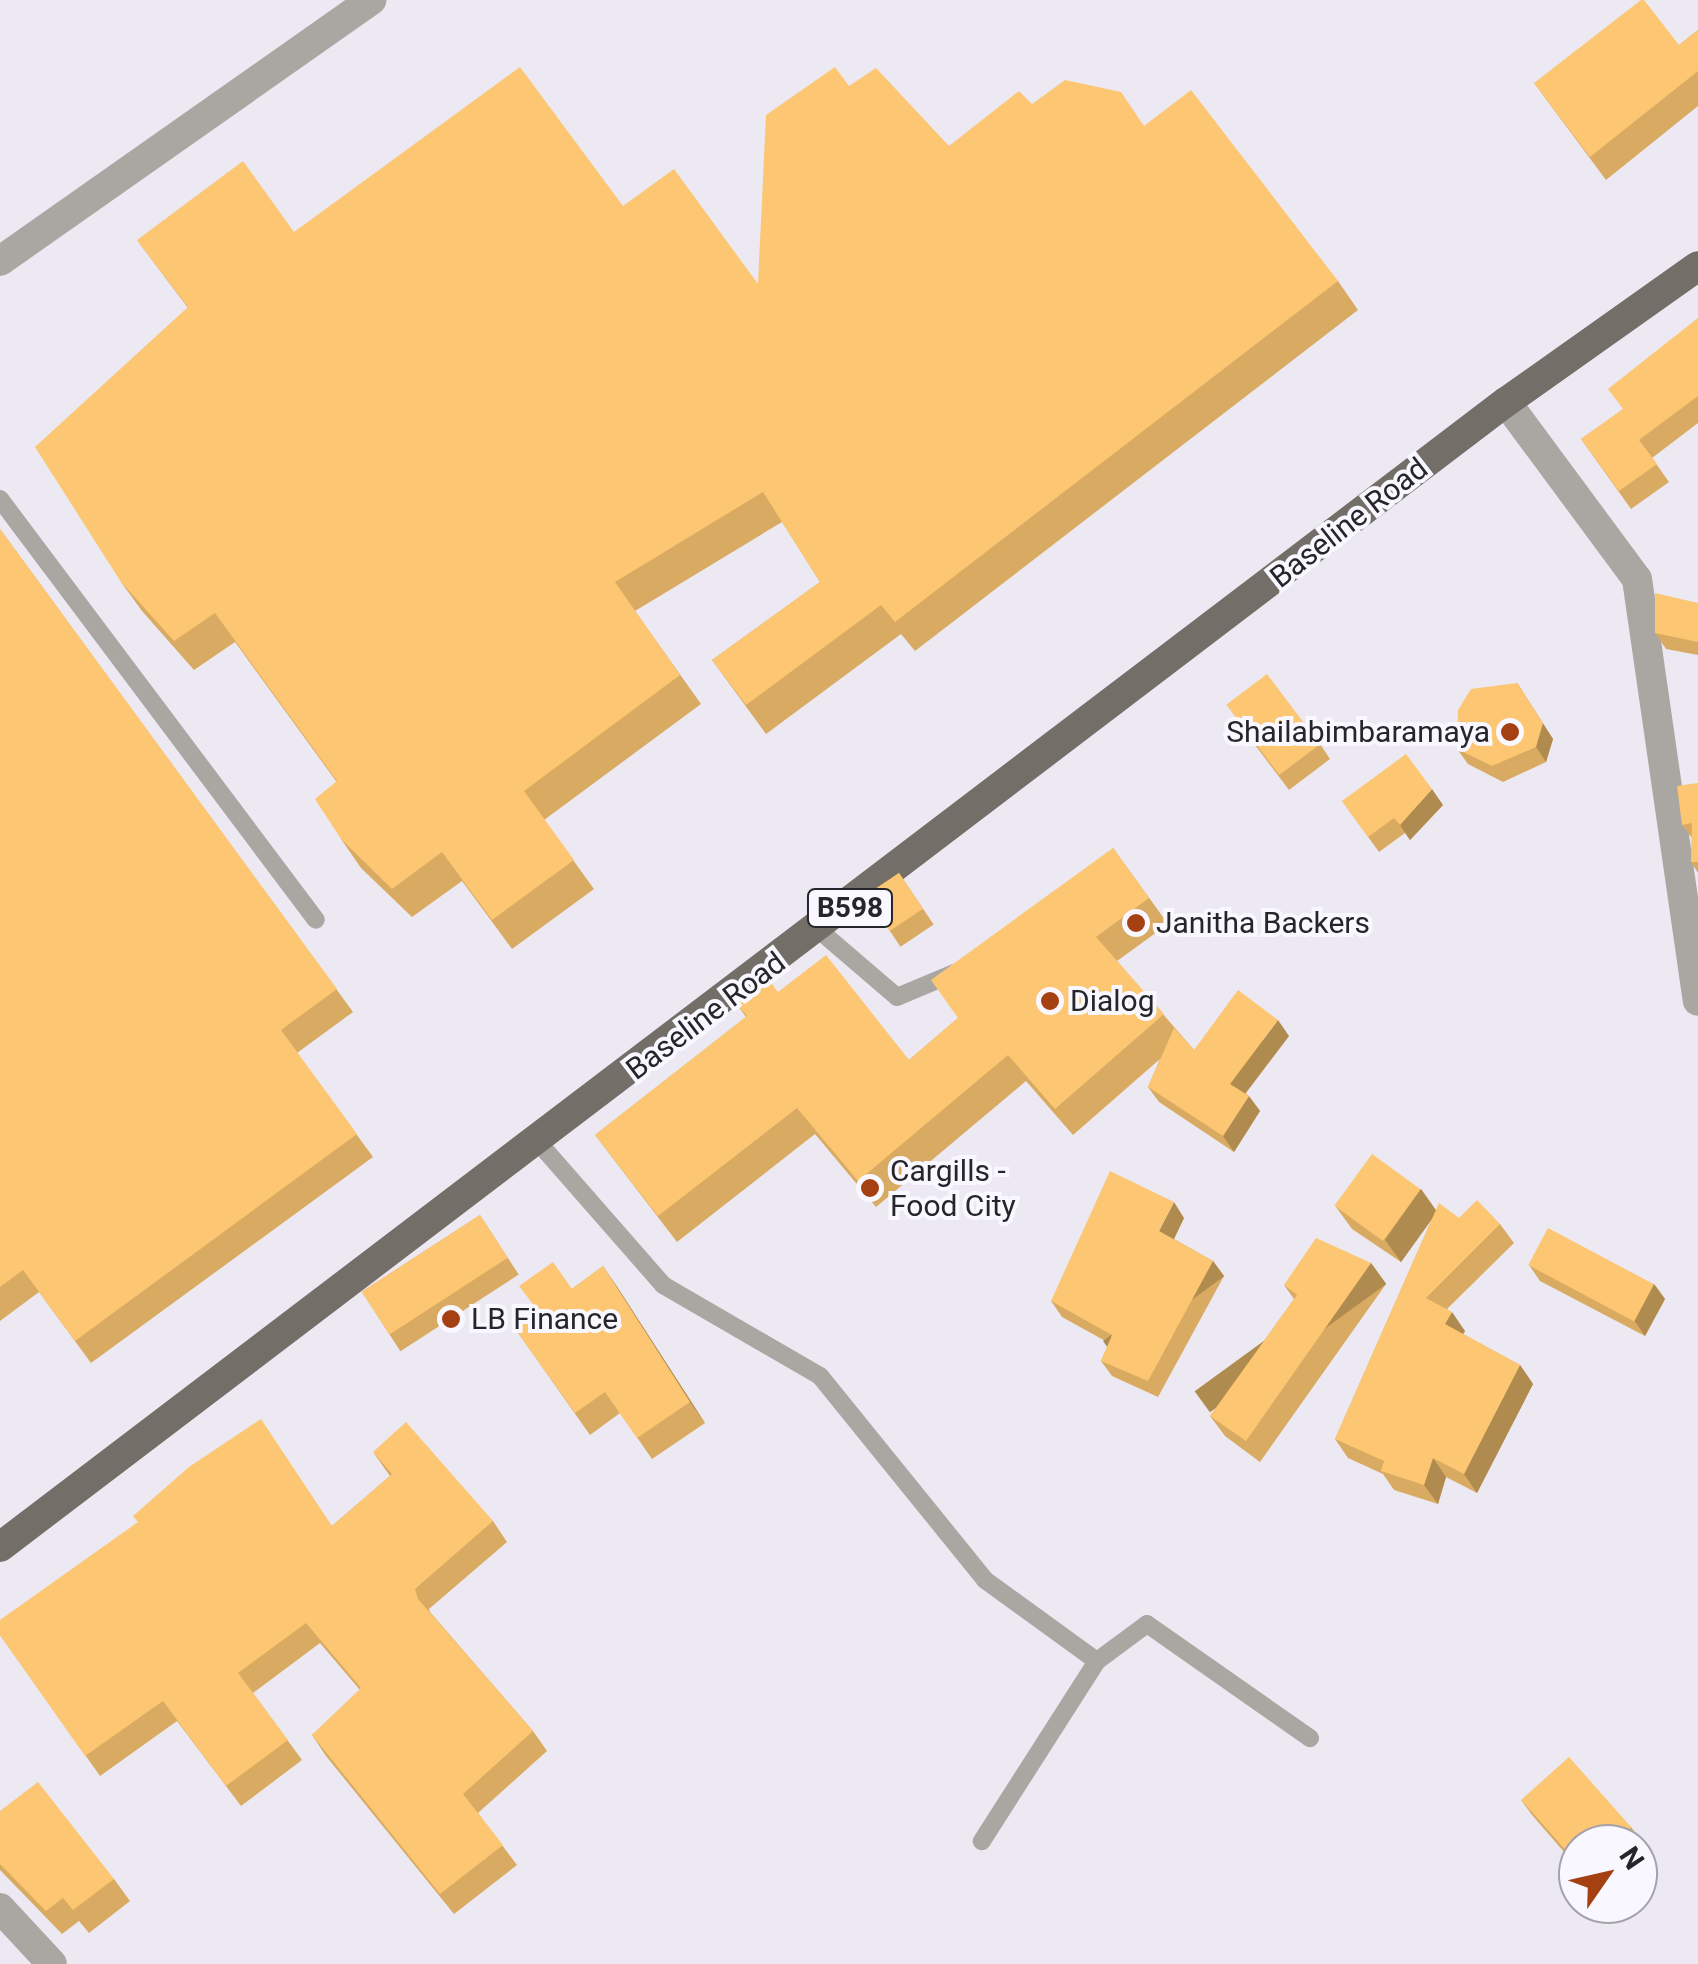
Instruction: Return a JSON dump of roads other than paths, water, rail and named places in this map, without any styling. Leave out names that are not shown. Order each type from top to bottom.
[{"type":"main road","name":"Baseline Road","points":[[0,1547],[820,931],[1506,402],[1698,266]]},
{"type":"street","points":[[0,261],[371,0]]},
{"type":"street","points":[[1506,402],[1637,579],[1698,1001]]},
{"type":"street","points":[[0,1908],[52,1964]]},
{"type":"lane","points":[[0,499],[316,920]]},
{"type":"lane","points":[[820,931],[897,996],[924,992],[966,964]]},
{"type":"lane","points":[[538,1142],[664,1285],[820,1376],[984,1580],[1096,1661]]},
{"type":"lane","points":[[982,1841],[1096,1661],[1148,1624],[1310,1738]]},
{"type":"place","name":"Shailabimbaramaya","points":[[1510,732]]},
{"type":"place","name":"Janitha Backers","points":[[1136,923]]},
{"type":"place","name":"Dialog","points":[[1050,1001]]},
{"type":"place","name":"Cargills - Food City","points":[[870,1188]]},
{"type":"place","name":"LB Finance","points":[[451,1319]]}]
